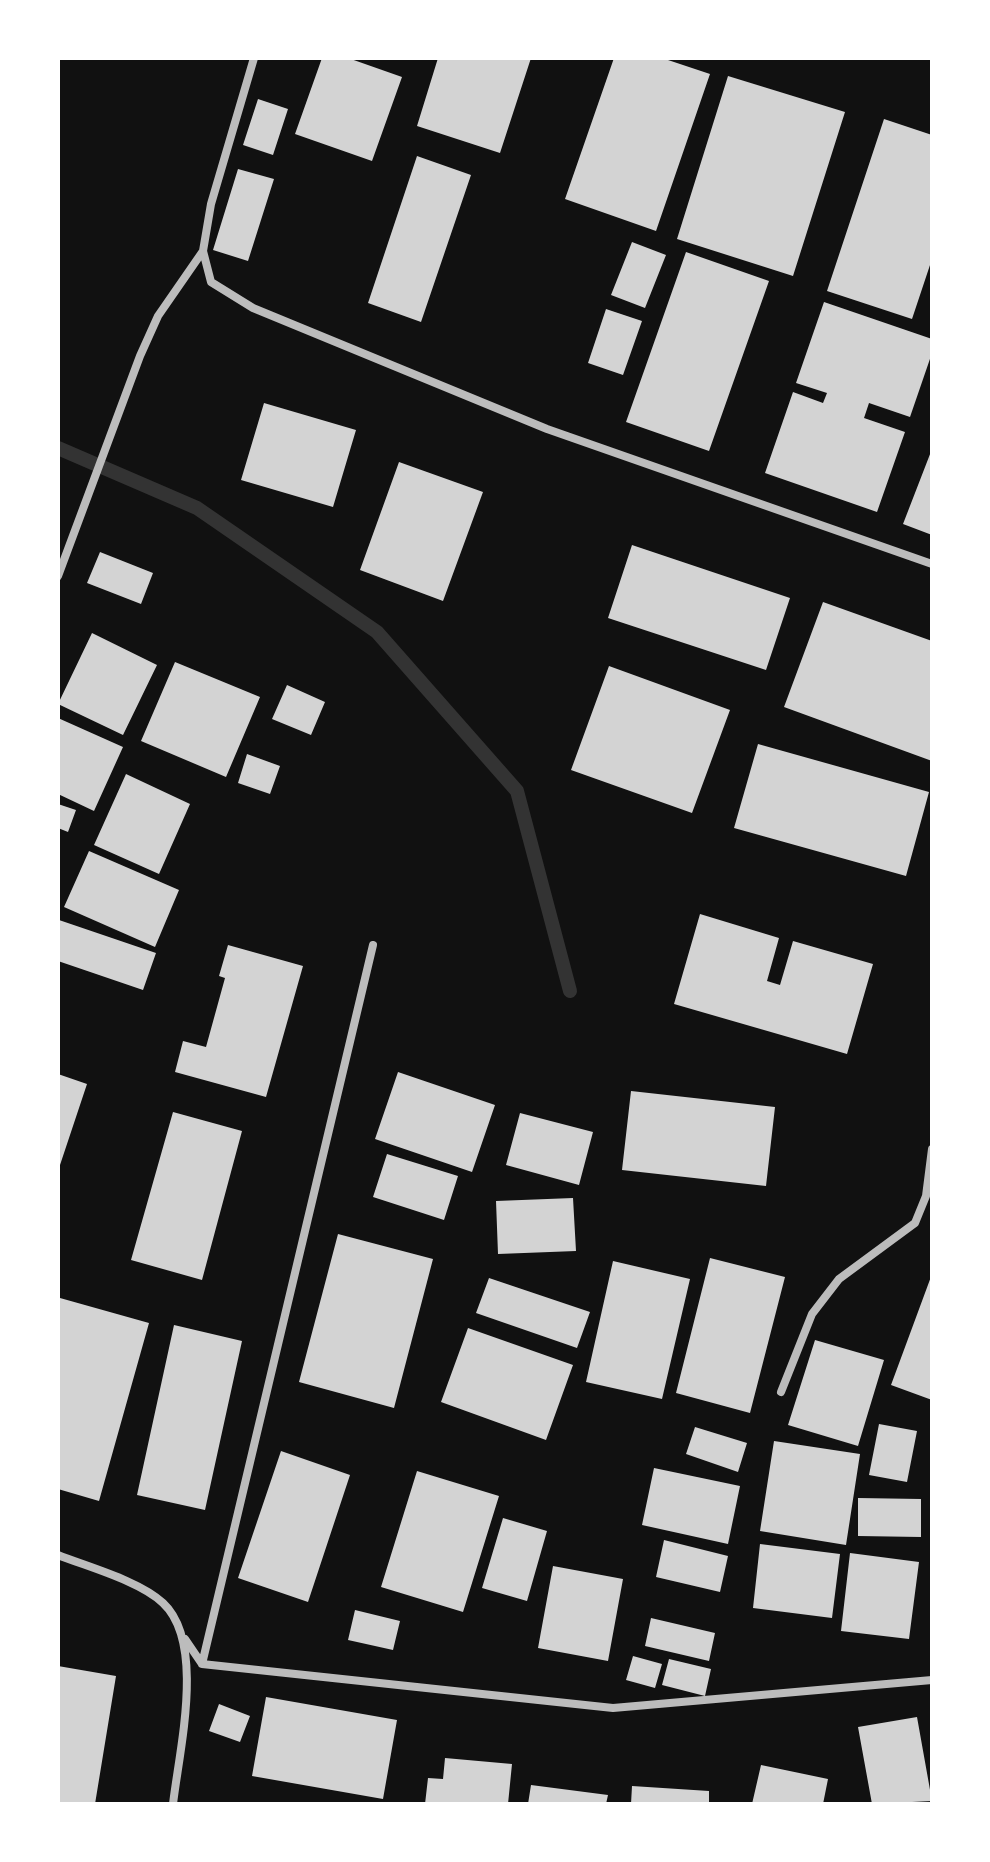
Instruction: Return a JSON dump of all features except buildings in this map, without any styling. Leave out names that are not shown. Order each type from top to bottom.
[{"type":"street","points":[[254,58],[211,204],[203,251],[211,282],[253,308],[547,429],[932,564]]},
{"type":"street","points":[[58,576],[140,356],[158,316],[203,251]]},
{"type":"street","points":[[202,1664],[373,945]]},
{"type":"street","points":[[781,1392],[812,1314],[839,1279],[915,1223],[926,1196],[932,1149]]},
{"type":"street","points":[[58,1555],[146,1591],[165,1604],[202,1664],[613,1708],[932,1680]]},
{"type":"street","points":[[173,1804],[187,1677],[185,1639]]},
{"type":"waterway","points":[[58,448],[197,508],[377,632],[517,791],[570,991]]}]
